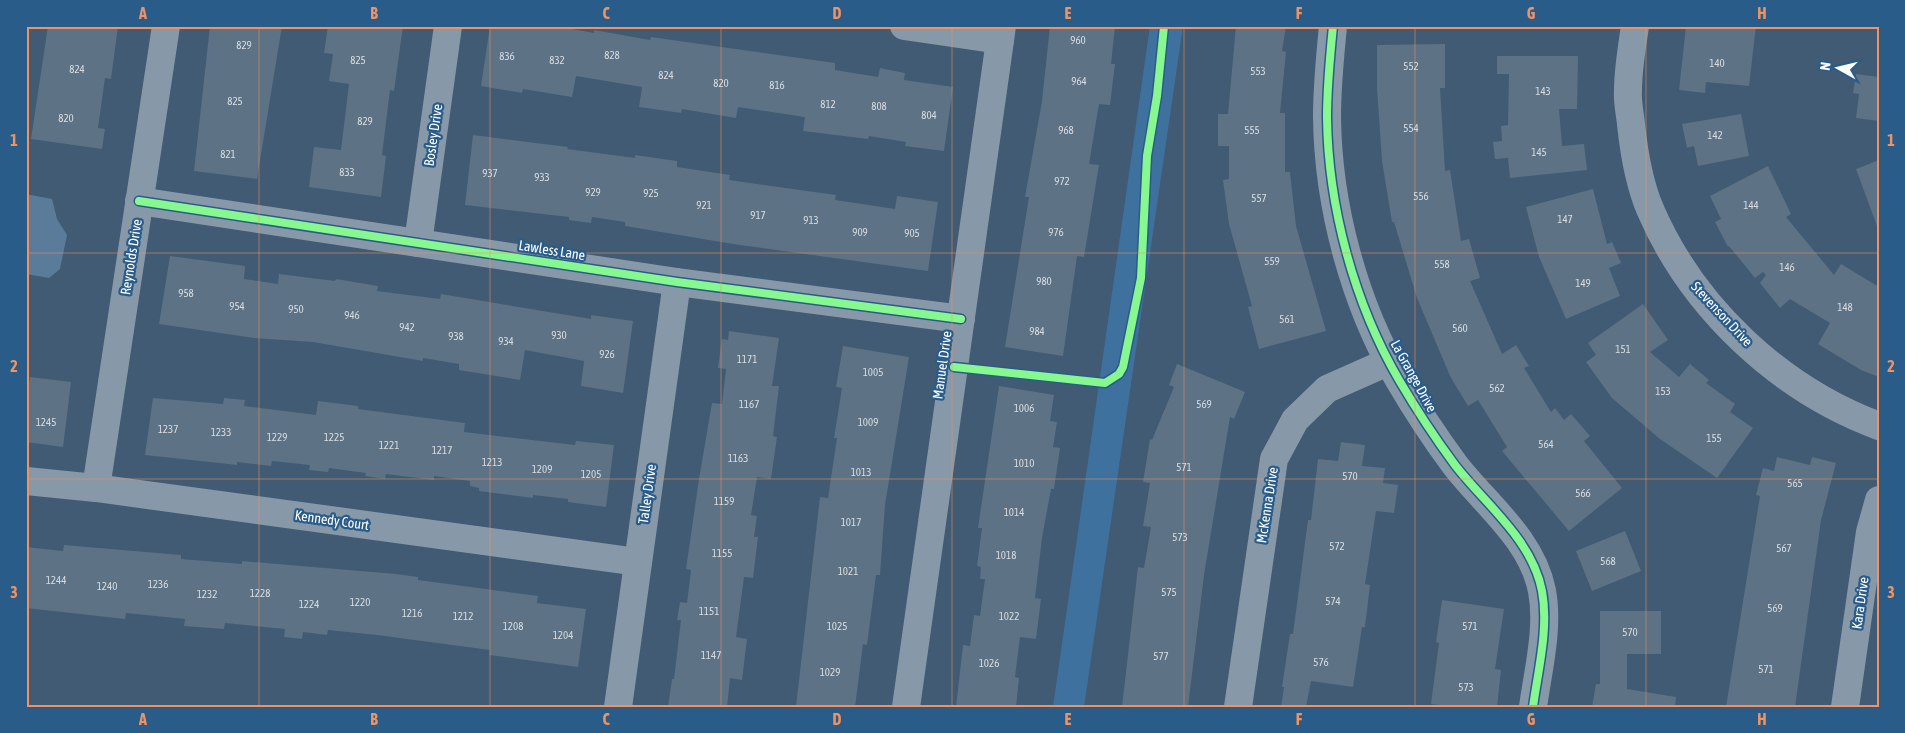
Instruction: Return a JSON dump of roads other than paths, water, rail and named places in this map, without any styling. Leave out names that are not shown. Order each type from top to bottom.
[{"type":"street","name":"Reynolds Drive","points":[[96,488],[166,26]]},
{"type":"street","name":"Bosley Drive","points":[[418,243],[448,26]]},
{"type":"street","points":[[904,26],[1001,33]]},
{"type":"street","name":"La Grange Drive","points":[[1333,26],[1327,117],[1331,171],[1340,224],[1355,279],[1372,324],[1398,379],[1456,465],[1516,536],[1536,570],[1542,590],[1544,613],[1533,707]]},
{"type":"street","name":"Stevenson Drive","points":[[1635,26],[1628,91],[1635,155],[1650,208],[1670,250],[1700,295],[1736,333],[1769,363],[1838,407],[1879,426]]},
{"type":"street","name":"Manuel Drive","points":[[906,707],[1001,33]]},
{"type":"street","name":"Lawless Lane","points":[[139,201],[677,282],[961,319]]},
{"type":"street","name":"Talley Drive","points":[[618,707],[677,282]]},
{"type":"street","name":"McKenna Drive","points":[[1238,707],[1274,459],[1295,420],[1327,389],[1390,361]]},
{"type":"street","name":"Kennedy Court","points":[[26,481],[96,488],[638,562]]},
{"type":"street","name":"Kara Drive","points":[[1845,707],[1870,532],[1879,500]]}]
